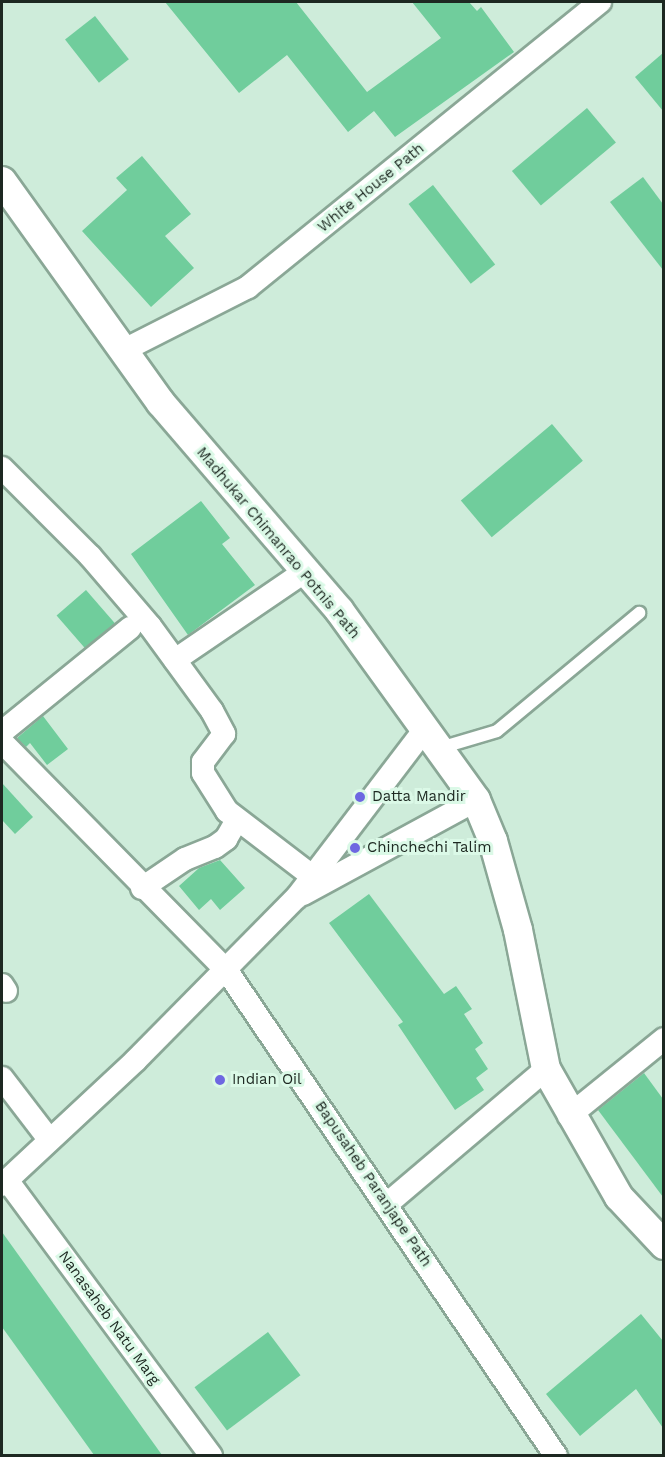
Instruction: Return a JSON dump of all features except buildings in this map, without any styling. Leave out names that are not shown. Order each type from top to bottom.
[{"type":"street","name":"White House Path","points":[[126,350],[248,288],[600,2]]},
{"type":"street","name":"Madhukar Chimanrao Potnis Path","points":[[2,181],[126,350],[161,403],[339,610],[476,800],[493,841],[518,930],[546,1069],[569,1116],[619,1197],[663,1245]]},
{"type":"street","points":[[2,468],[90,556],[175,660],[224,734],[203,762],[203,773],[216,796],[237,820],[312,876]]},
{"type":"street","points":[[175,660],[304,572]]},
{"type":"street","points":[[3,744],[130,628]]},
{"type":"street","points":[[4,1183],[48,1138],[136,1060],[227,971],[297,897],[312,876],[432,739]]},
{"type":"street","name":"Bapusaheb Paranjape Path","points":[[3,744],[142,888],[227,971],[556,1455]]},
{"type":"street","points":[[297,897],[476,800]]},
{"type":"street","points":[[142,888],[185,859],[215,847],[226,838],[237,820]]},
{"type":"street","points":[[569,1116],[663,1039]]},
{"type":"street","points":[[387,1204],[546,1069]]},
{"type":"street","points":[[2,1078],[48,1138]]},
{"type":"street","name":"Nanasaheb Natu Marg","points":[[4,1183],[211,1455]]},
{"type":"lane","points":[[432,739],[497,731],[639,613]]},
{"type":"place","name":"Datta Mandir","points":[[360,797]]},
{"type":"place","name":"Chinchechi Talim","points":[[355,848]]},
{"type":"place","name":"Indian Oil","points":[[220,1080]]}]
